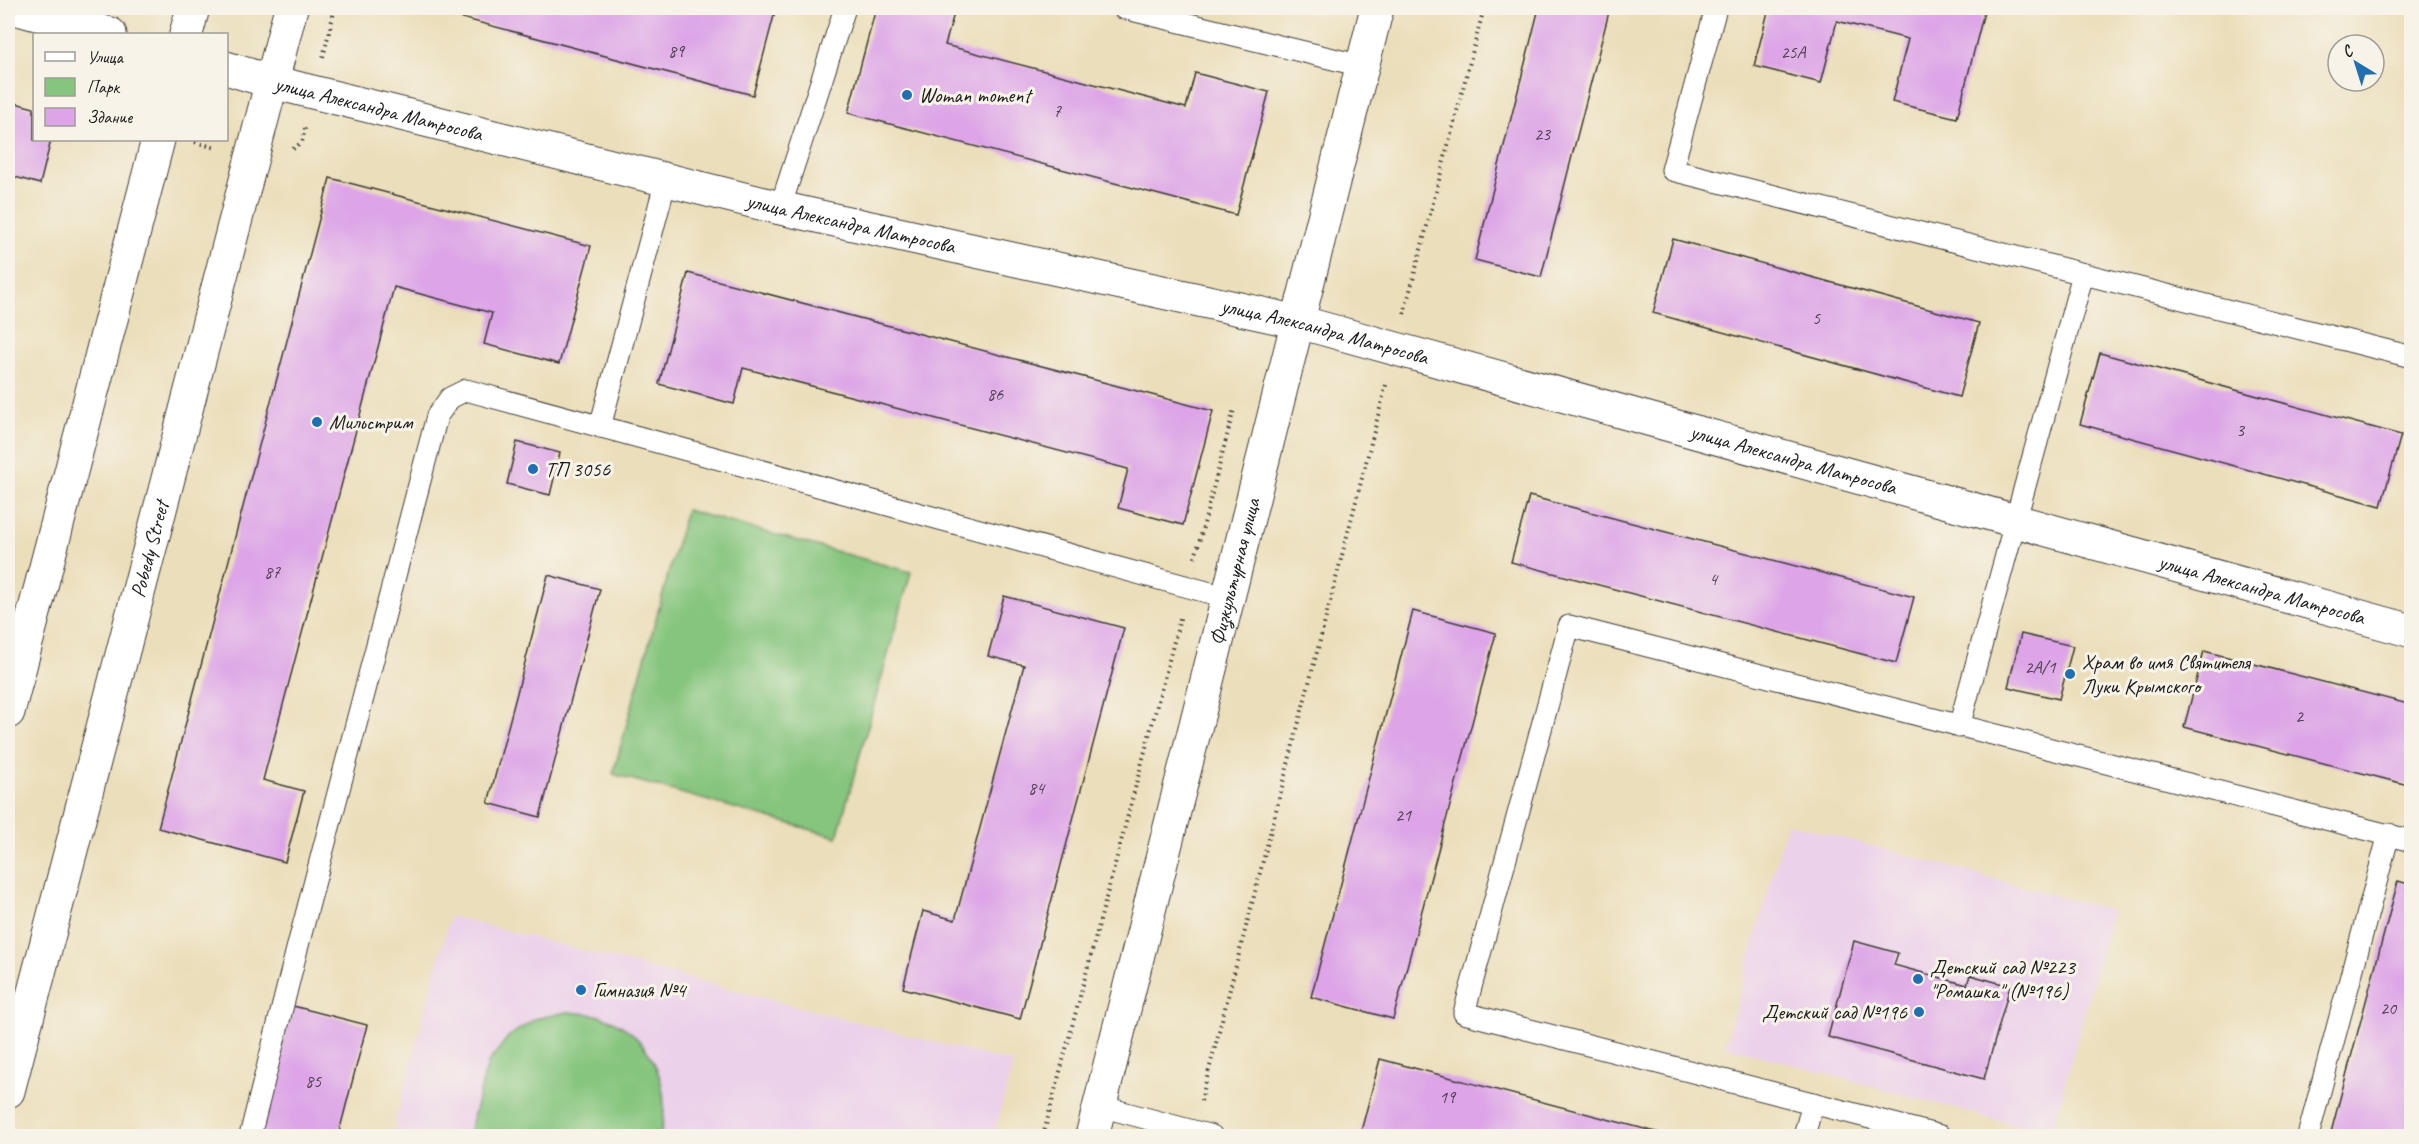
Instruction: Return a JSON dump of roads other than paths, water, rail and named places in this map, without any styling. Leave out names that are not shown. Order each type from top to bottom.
[{"type":"street","points":[[15,8],[106,33]]},
{"type":"street","points":[[186,33],[193,8]]},
{"type":"street","name":"Pobedy Street","points":[[8,1091],[291,8]]},
{"type":"street","name":"Физкультурная улица","points":[[1096,1121],[1377,8]]},
{"type":"street","name":"улица Александра Матросова","points":[[228,69],[272,82],[780,208],[1299,322],[2412,631]]},
{"type":"street","points":[[8,712],[158,141]]},
{"type":"lane","points":[[780,208],[845,8]]},
{"type":"lane","points":[[1123,8],[1362,66]]},
{"type":"lane","points":[[1716,8],[1672,170],[2412,357]]},
{"type":"lane","points":[[600,427],[666,180]]},
{"type":"lane","points":[[1959,727],[2083,274]]},
{"type":"lane","points":[[250,1137],[437,416],[450,398],[466,390],[1229,598]]},
{"type":"lane","points":[[1940,1137],[1464,1013],[1569,626],[2412,841]]},
{"type":"lane","points":[[2308,1137],[2389,834]]},
{"type":"lane","points":[[1804,1137],[1813,1103]]},
{"type":"lane","points":[[1096,1121],[1203,1134]]},
{"type":"place","name":"Woman moment","points":[[907,95]]},
{"type":"place","name":"Мильстрим","points":[[317,422]]},
{"type":"place","name":"ТП 3056","points":[[533,469]]},
{"type":"place","name":"Храм во имя Святителя Луки Крымского","points":[[2070,674]]},
{"type":"place","name":"Детский сад №223 \"Ромашка\" (№196)","points":[[1918,979]]},
{"type":"place","name":"Гимназия №4","points":[[581,990]]},
{"type":"place","name":"Детский сад №196","points":[[1919,1012]]}]
